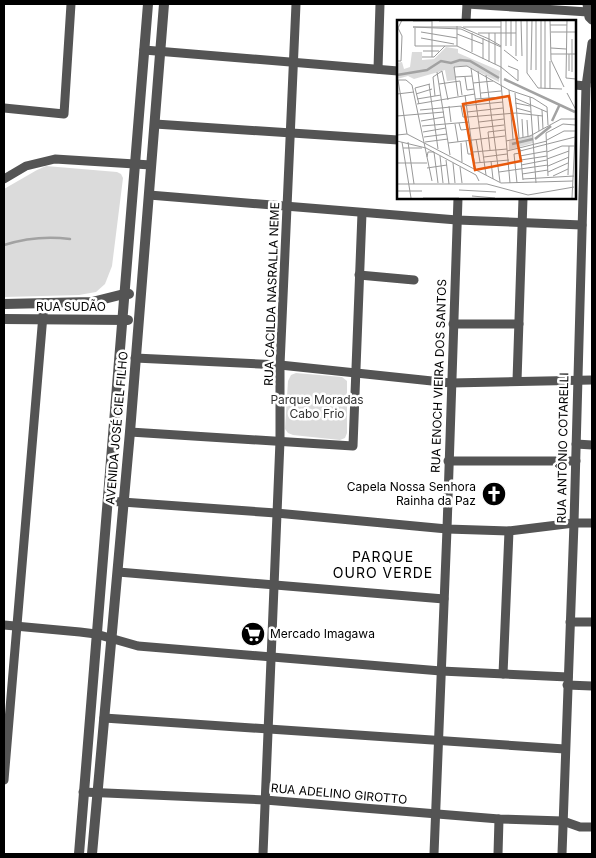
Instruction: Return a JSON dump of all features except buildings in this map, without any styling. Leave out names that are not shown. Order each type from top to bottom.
[{"type":"street","points":[[4,108],[64,114],[71,4]]},
{"type":"street","name":"AVENIDA JOSÉ CIEL FILHO","points":[[78,854],[148,4]]},
{"type":"street","name":"AVENIDA JOSÉ CIEL FILHO","points":[[92,854],[130,432],[164,4]]},
{"type":"street","name":"RUA CACILDA NASRALLA NEME","points":[[263,854],[280,441],[280,365],[296,4]]},
{"type":"street","points":[[378,69],[380,4]]},
{"type":"street","points":[[466,20],[466,4],[587,8],[592,20]]},
{"type":"street","name":"RUA ANTÔNIO COTARELLI","points":[[562,854],[576,461],[582,225],[588,203],[586,86],[592,43]]},
{"type":"street","points":[[144,50],[397,71]]},
{"type":"street","points":[[576,85],[586,86]]},
{"type":"street","points":[[154,124],[397,140]]},
{"type":"street","points":[[4,179],[26,166],[55,159],[151,165]]},
{"type":"street","points":[[149,195],[457,220],[582,225]]},
{"type":"street","name":"RUA ENOCH VIEIRA DOS SANTOS","points":[[434,854],[448,529],[448,462],[458,199]]},
{"type":"street","points":[[517,381],[523,199]]},
{"type":"street","points":[[130,432],[353,446],[362,213]]},
{"type":"street","points":[[359,275],[414,280]]},
{"type":"street","name":"RUA SUDÃO","points":[[4,304],[92,302],[124,294],[140,295]]},
{"type":"street","points":[[4,780],[44,303]]},
{"type":"street","name":"RUA SUDÃO","points":[[4,319],[138,320]]},
{"type":"street","points":[[453,324],[519,324]]},
{"type":"street","points":[[135,358],[280,365],[451,383],[592,380]]},
{"type":"street","points":[[576,444],[592,445]]},
{"type":"street","points":[[448,462],[576,461]]},
{"type":"street","points":[[108,501],[276,513],[448,529],[509,531],[574,523],[592,523]]},
{"type":"street","points":[[503,674],[509,531]]},
{"type":"street","points":[[118,572],[444,599]]},
{"type":"street","points":[[570,622],[592,622]]},
{"type":"street","points":[[4,625],[96,634],[138,646],[270,658],[503,674],[568,681],[592,686]]},
{"type":"street","points":[[104,718],[565,749]]},
{"type":"street","name":"RUA ADELINO GIROTTO","points":[[83,792],[265,800],[499,819],[563,821],[580,827],[592,827]]},
{"type":"street","points":[[498,854],[499,819]]},
{"type":"green space","points":[[46,166],[117,172],[121,174],[123,178],[112,266],[105,284],[96,292],[79,295],[4,297],[4,189]]},
{"type":"green space","name":"Parque Moradas Cabo Frio","points":[[296,373],[342,377],[347,381],[347,433],[345,438],[340,440],[288,433],[285,429],[288,381],[291,375]]},
{"type":"waterway","points":[[4,245],[37,238],[70,239]]},
{"type":"place","name":"Capela Nossa Senhora Rainha da Paz","points":[[494,494]]},
{"type":"place","name":"Mercado Imagawa","points":[[253,634]]},
{"type":"district","name":"PARQUE OURO VERDE","points":[[383,566]]}]
